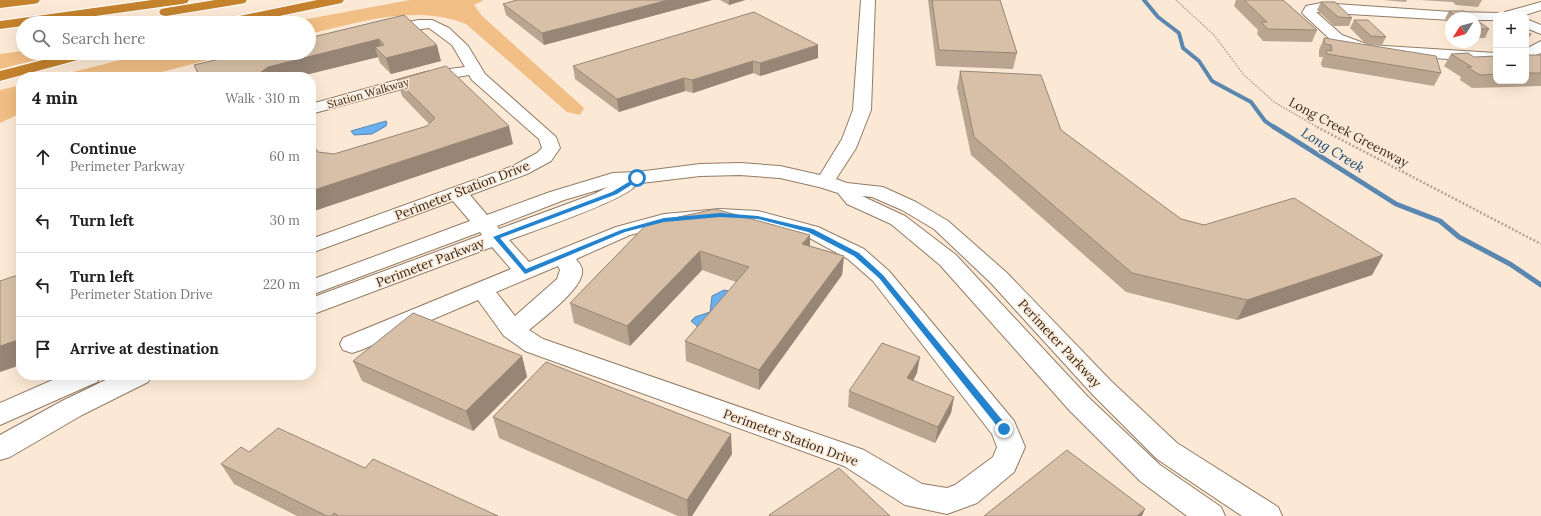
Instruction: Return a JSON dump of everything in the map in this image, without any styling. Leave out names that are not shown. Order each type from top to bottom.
[{"type":"highway","points":[[0,4],[33,0]]},
{"type":"highway","points":[[0,16],[103,0]]},
{"type":"highway","points":[[66,16],[182,0]]},
{"type":"highway","points":[[138,16],[240,0]]},
{"type":"highway","points":[[259,16],[337,0]]},
{"type":"highway","points":[[0,25],[16,23]]},
{"type":"highway","points":[[0,37],[16,35]]},
{"type":"highway","points":[[0,76],[61,60]]},
{"type":"street","points":[[835,185],[847,148],[857,127],[862,110],[868,0]]},
{"type":"street","points":[[1518,0],[1540,6]]},
{"type":"street","points":[[1520,12],[1540,6]]},
{"type":"street","points":[[1493,16],[1452,16],[1321,7],[1311,9],[1309,13],[1337,38],[1367,49],[1493,58]]},
{"type":"street","name":"Perimeter Station Drive","points":[[316,244],[458,194],[520,170],[544,157],[551,148],[547,137],[488,87],[473,70],[463,49],[457,42],[432,24],[398,26],[368,34]]},
{"type":"street","points":[[1529,24],[1541,30]]},
{"type":"street","points":[[1529,53],[1541,45]]},
{"type":"street","name":"Station Walkway","points":[[316,108],[426,77],[473,70]]},
{"type":"street","name":"Perimeter Parkway","points":[[316,286],[490,230],[614,193],[637,178],[700,170],[740,169],[780,172],[835,185],[876,191],[909,206],[941,226],[999,278],[1102,388],[1168,451],[1267,516]]},
{"type":"street","name":"Perimeter Parkway","points":[[835,185],[854,200],[898,220],[948,260],[1079,404],[1150,473],[1210,516]]},
{"type":"street","points":[[458,194],[525,272]]},
{"type":"street","name":"Perimeter Station Drive","points":[[352,344],[623,231],[664,220],[720,215],[750,217],[811,231],[856,254],[881,276],[1004,429],[1010,447],[1004,464],[966,494],[947,501],[916,496],[854,458],[534,345],[513,330],[482,290]]},
{"type":"street","name":"Perimeter Parkway","points":[[316,305],[490,230]]},
{"type":"street","points":[[513,330],[545,304],[570,280],[571,269],[562,256]]},
{"type":"street","points":[[0,415],[77,380]]},
{"type":"street","points":[[0,450],[72,408],[129,380]]},
{"type":"path","name":"Long Creek Greenway","points":[[1176,0],[1214,35],[1244,75],[1274,102],[1320,128],[1541,244]]},
{"type":"shaded area","points":[[410,0],[484,0],[474,5],[482,16],[584,108],[580,115],[567,112],[466,24],[447,18],[427,15],[408,15],[368,20],[316,32],[316,17]]},
{"type":"shaded area","points":[[16,52],[16,60],[36,60],[0,69],[0,54]]},
{"type":"shaded area","points":[[120,60],[207,60],[162,72],[73,72]]},
{"type":"shaded area","points":[[16,86],[16,115],[0,123],[0,90]]},
{"type":"water","points":[[386,121],[386,126],[372,134],[354,135],[351,131]]},
{"type":"water","points":[[724,290],[729,291],[698,330],[697,326],[691,321],[695,317],[710,312],[712,296]]},
{"type":"building","points":[[517,0],[668,0],[542,33],[503,4]]},
{"type":"building","points":[[932,0],[1000,0],[1017,53],[939,50]]},
{"type":"building","points":[[1244,0],[1283,0],[1317,30],[1268,29],[1261,22],[1267,22]]},
{"type":"building","points":[[1321,2],[1335,2],[1352,18],[1338,17]]},
{"type":"building","points":[[1449,11],[1465,12],[1450,12]]},
{"type":"building","points":[[754,12],[818,45],[760,63],[753,61],[692,80],[684,78],[617,99],[573,66]]},
{"type":"building","points":[[404,15],[437,45],[386,58],[375,47],[384,45],[379,39],[316,55],[316,36]]},
{"type":"building","points":[[1354,20],[1368,20],[1386,37],[1371,36]]},
{"type":"building","points":[[1481,23],[1489,29],[1481,29]]},
{"type":"building","points":[[1324,38],[1436,56],[1441,73],[1327,54],[1326,50],[1332,51],[1331,45],[1325,44]]},
{"type":"building","points":[[1468,53],[1474,57],[1493,56],[1493,74],[1480,75],[1467,67],[1472,67],[1451,54]]},
{"type":"building","points":[[1529,55],[1541,55],[1541,73],[1529,73]]},
{"type":"building","points":[[216,60],[296,60],[268,67],[261,72],[198,72],[194,65]]},
{"type":"building","points":[[446,66],[509,126],[316,189],[316,149],[318,152],[334,154],[427,126],[435,118],[397,80]]},
{"type":"building","points":[[960,71],[1041,75],[1061,130],[1181,219],[1204,225],[1294,198],[1383,255],[1247,300],[1132,273],[974,137]]},
{"type":"building","points":[[715,209],[810,235],[802,244],[844,256],[759,370],[685,341],[749,267],[700,251],[627,326],[570,303],[647,224]]},
{"type":"building","points":[[16,276],[16,341],[0,346],[0,281]]},
{"type":"building","points":[[413,313],[522,356],[466,411],[353,361]]},
{"type":"building","points":[[882,343],[920,357],[907,378],[954,397],[938,427],[849,391]]},
{"type":"building","points":[[546,362],[731,434],[687,500],[493,417]]},
{"type":"building","points":[[278,428],[365,468],[373,459],[498,516],[339,516],[334,513],[332,516],[327,516],[221,464],[241,447],[249,452]]},
{"type":"building","points":[[1067,450],[1145,509],[1137,516],[984,516]]},
{"type":"building","points":[[839,468],[890,516],[769,515]]},
{"type":"waterway","name":"Long Creek","points":[[1144,0],[1158,17],[1179,33],[1183,48],[1199,61],[1212,81],[1251,102],[1265,121],[1275,128]]},
{"type":"waterway","name":"Long Creek","points":[[1274,127],[1396,204],[1440,221],[1459,237],[1510,264],[1541,285]]},
{"type":"route","points":[[637,178],[614,193],[496,237],[525,272],[623,231],[664,220],[720,215],[758,218],[811,231],[856,254],[881,276],[1004,429]]}]
